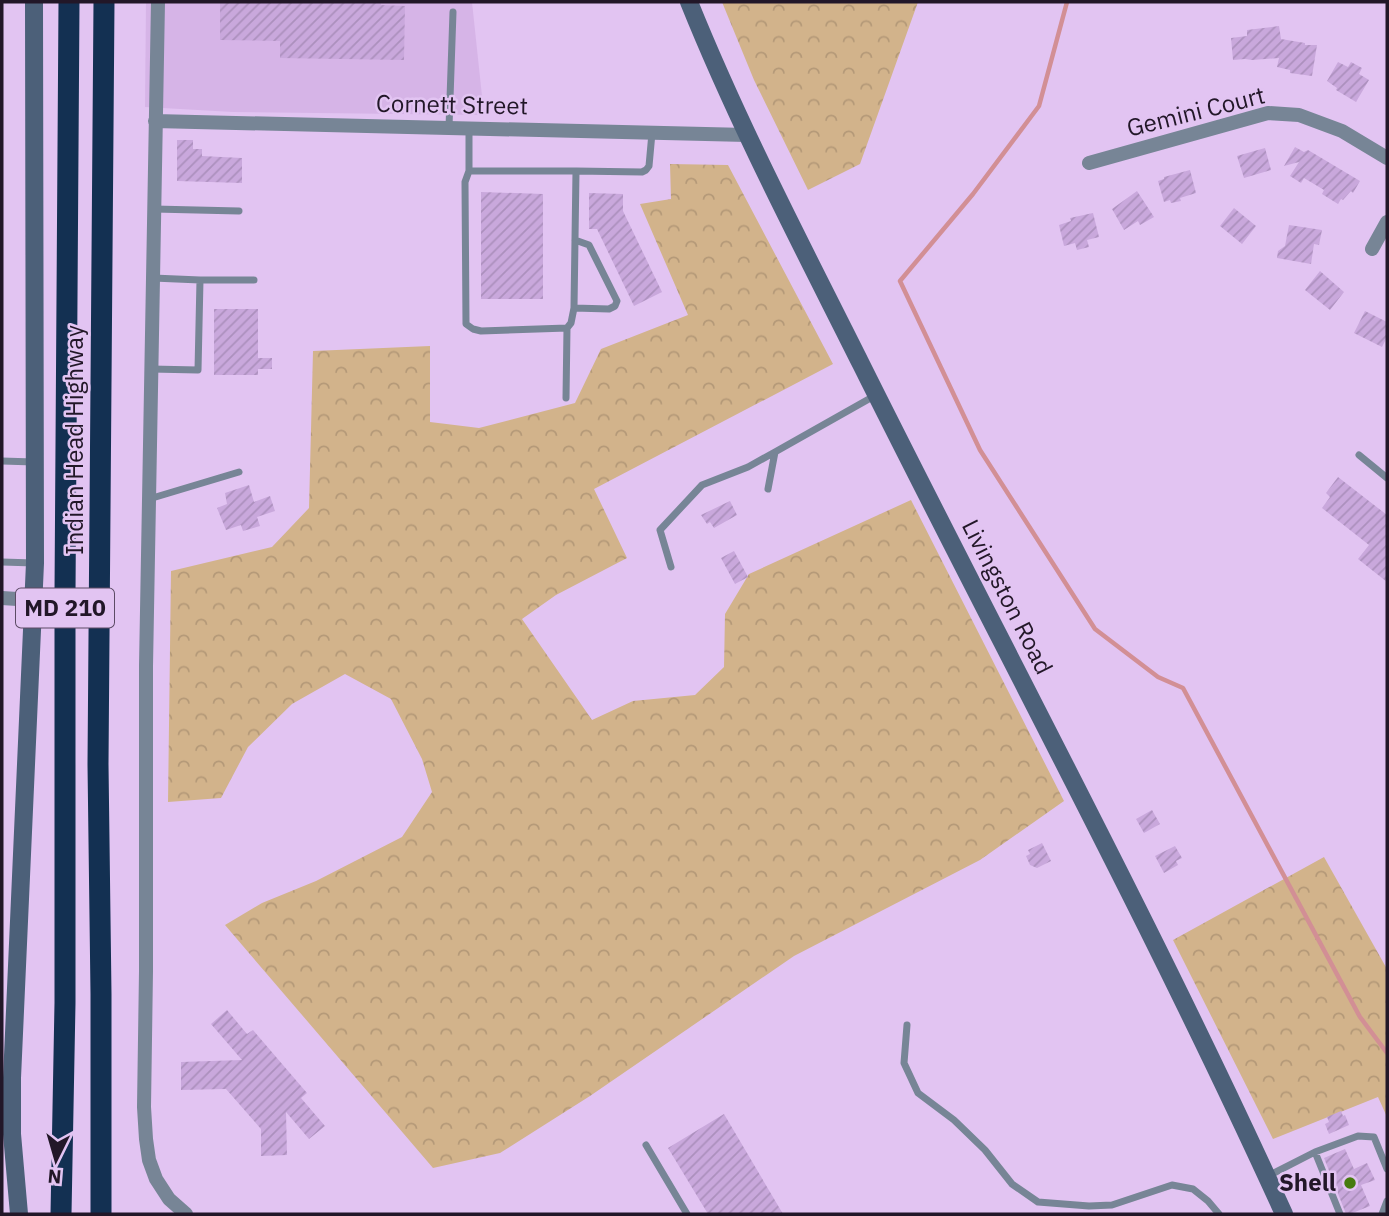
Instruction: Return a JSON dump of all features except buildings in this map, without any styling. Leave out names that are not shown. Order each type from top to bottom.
[{"type":"highway","name":"Indian Head Highway","points":[[61,1214],[65,1003],[69,2]]},
{"type":"highway","name":"Indian Head Highway","points":[[101,1214],[102,995],[98,764],[104,2]]},
{"type":"highway","points":[[101,1142],[114,1214]]},
{"type":"main road","points":[[19,1214],[7,1058],[35,563],[34,2]]},
{"type":"main road","name":"Livingston Road","points":[[689,2],[747,135],[876,395],[1113,858],[1221,1077],[1284,1214]]},
{"type":"street","points":[[158,2],[149,499],[144,1107],[147,1149],[156,1179],[169,1199],[186,1214]]},
{"type":"street","name":"Gemini Court","points":[[1090,163],[1268,113],[1299,114],[1342,131],[1387,158]]},
{"type":"street","name":"Cornett Street","points":[[155,121],[747,135]]},
{"type":"street","points":[[1372,248],[1387,222]]},
{"type":"street","points":[[2,598],[32,600]]},
{"type":"lane","points":[[449,128],[453,12]]},
{"type":"lane","points":[[469,128],[469,171],[465,182],[466,324],[481,331],[567,328]]},
{"type":"lane","points":[[469,171],[642,172],[649,166],[652,132]]},
{"type":"lane","points":[[566,398],[567,328],[574,309],[576,171]]},
{"type":"lane","points":[[154,209],[239,211]]},
{"type":"lane","points":[[574,309],[609,309],[615,306],[617,301],[589,245],[575,240]]},
{"type":"lane","points":[[153,278],[254,280]]},
{"type":"lane","points":[[151,369],[198,370],[200,280]]},
{"type":"lane","points":[[671,567],[660,530],[702,485],[748,467],[876,395]]},
{"type":"lane","points":[[768,489],[775,452]]},
{"type":"lane","points":[[1359,455],[1387,478]]},
{"type":"lane","points":[[2,461],[35,462]]},
{"type":"lane","points":[[149,499],[239,472]]},
{"type":"lane","points":[[2,562],[35,563]]},
{"type":"lane","points":[[907,1025],[904,1063],[918,1093],[954,1120],[985,1150],[1012,1184],[1038,1202],[1112,1205],[1172,1185],[1193,1189],[1219,1214]]},
{"type":"lane","points":[[1267,1176],[1315,1152],[1358,1136],[1374,1137],[1387,1169]]},
{"type":"lane","points":[[646,1145],[687,1214]]},
{"type":"lane","points":[[1315,1152],[1340,1214]]},
{"type":"lane","points":[[1382,1214],[1387,1201]]},
{"type":"shaded area","points":[[146,2],[472,2],[484,115],[233,112],[145,107]]},
{"type":"green space","points":[[722,2],[918,2],[860,164],[808,190],[754,80]]},
{"type":"green space","points":[[670,164],[728,165],[833,364],[594,489],[627,558],[556,595],[522,619],[592,720],[633,701],[695,695],[724,667],[725,614],[749,574],[911,500],[1064,801],[980,860],[794,956],[590,1096],[500,1153],[433,1168],[225,925],[262,903],[316,881],[402,837],[432,792],[422,759],[391,699],[345,674],[292,704],[248,747],[221,798],[168,802],[171,571],[272,547],[309,508],[313,351],[430,346],[430,422],[479,428],[575,403],[601,349],[688,315],[640,204],[671,199]]},
{"type":"green space","points":[[1324,857],[1387,969],[1387,1117],[1378,1097],[1273,1139],[1173,940]]},
{"type":"waterway","points":[[1067,2],[1039,106],[973,194],[900,281],[980,450],[1095,629],[1158,677],[1183,688],[1360,1017],[1387,1053]]},
{"type":"place","name":"Shell","points":[[1350,1183]]}]
